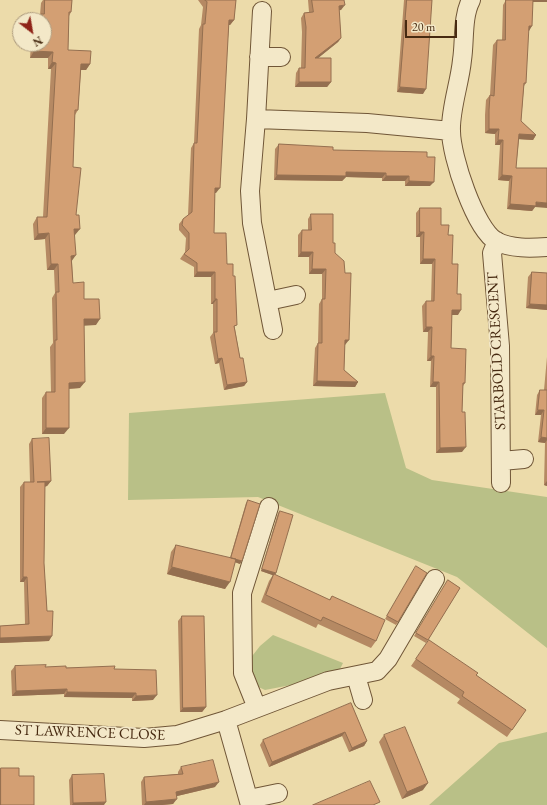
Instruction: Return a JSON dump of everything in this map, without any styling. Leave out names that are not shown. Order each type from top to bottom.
[{"type":"street","points":[[471,0],[464,30],[462,60],[451,131],[456,159],[466,191],[486,232],[497,241],[514,246],[533,248],[547,247]]},
{"type":"street","points":[[262,11],[250,191],[252,223],[273,330]]},
{"type":"street","points":[[259,57],[281,57]]},
{"type":"street","points":[[256,119],[367,123],[451,131]]},
{"type":"street","name":"STARBOLD CRESCENT","points":[[497,241],[492,253],[500,346],[501,483]]},
{"type":"street","points":[[268,301],[296,295]]},
{"type":"street","points":[[501,461],[524,459]]},
{"type":"street","points":[[257,708],[243,673],[242,593],[269,507]]},
{"type":"street","name":"ST LAWRENCE CLOSE","points":[[0,730],[162,737],[177,735],[226,720],[328,681],[376,671],[388,659],[435,580]]},
{"type":"street","points":[[356,676],[363,700]]},
{"type":"street","points":[[226,720],[250,802],[278,793]]},
{"type":"green space","points":[[385,393],[406,468],[432,480],[547,497],[547,648],[457,577],[258,497],[128,500],[129,413]]},
{"type":"green space","points":[[273,635],[343,663],[340,669],[291,685],[265,690],[254,685],[249,660],[260,646]]},
{"type":"green space","points":[[547,732],[547,805],[429,805],[499,743]]},
{"type":"building","points":[[45,0],[72,0],[71,12],[69,12],[68,50],[91,51],[90,64],[81,64],[78,110],[75,110],[73,167],[81,168],[76,215],[79,215],[80,229],[74,229],[76,255],[71,256],[73,283],[84,282],[84,299],[99,299],[100,319],[84,319],[85,382],[69,383],[69,428],[46,428],[46,392],[55,392],[55,340],[57,340],[56,292],[59,292],[58,264],[51,264],[49,233],[38,234],[37,217],[47,217],[56,63],[52,62],[52,12],[44,12]]},
{"type":"building","points":[[205,0],[236,0],[234,20],[229,20],[220,188],[215,188],[214,233],[226,233],[227,264],[233,264],[233,276],[235,276],[237,325],[234,326],[240,358],[243,358],[247,382],[227,385],[222,358],[218,359],[214,332],[217,332],[215,272],[197,272],[197,263],[184,254],[189,249],[189,233],[182,225],[183,219],[192,212],[194,143],[197,143],[203,24],[205,24],[207,2]]},
{"type":"building","points":[[312,0],[344,0],[345,5],[339,6],[341,38],[315,58],[331,58],[331,82],[299,82],[299,68],[305,68],[306,27],[304,13],[313,12]]},
{"type":"building","points":[[407,0],[432,0],[426,89],[400,87]]},
{"type":"building","points":[[506,0],[533,0],[532,26],[529,26],[526,83],[524,83],[521,121],[536,135],[519,134],[516,168],[547,168],[547,203],[536,202],[536,206],[510,204],[512,176],[502,175],[503,140],[498,140],[499,129],[489,129],[490,95],[494,96],[497,40],[505,40]]},
{"type":"building","points":[[279,144],[333,147],[333,150],[427,152],[427,157],[435,157],[434,182],[409,181],[409,176],[386,176],[386,173],[346,172],[346,176],[277,175]]},
{"type":"building","points":[[420,208],[441,208],[441,225],[449,225],[448,235],[453,235],[452,264],[458,264],[457,294],[461,294],[461,310],[452,310],[451,348],[466,349],[462,412],[465,412],[466,447],[440,448],[439,382],[433,382],[434,356],[431,356],[432,327],[426,327],[426,301],[434,301],[435,259],[423,259],[424,232],[420,232]]},
{"type":"building","points":[[311,214],[333,214],[333,243],[335,243],[335,253],[344,261],[345,273],[351,273],[349,340],[345,340],[344,370],[358,382],[317,381],[318,343],[322,343],[322,299],[325,299],[326,269],[312,269],[313,252],[301,252],[302,230],[311,230]]},
{"type":"building","points":[[532,272],[547,273],[547,305],[530,304]]},
{"type":"building","points":[[540,390],[547,390],[547,438],[541,437],[544,410],[538,410]]},
{"type":"building","points":[[49,438],[51,481],[37,482],[45,482],[44,563],[47,611],[53,611],[52,636],[0,638],[0,626],[29,624],[27,577],[23,577],[24,482],[34,482],[32,439]]},
{"type":"building","points":[[248,500],[260,504],[242,561],[231,558]]},
{"type":"building","points":[[280,511],[293,515],[276,573],[262,569]]},
{"type":"building","points":[[176,545],[236,559],[230,582],[172,567]]},
{"type":"building","points":[[416,566],[427,573],[398,622],[387,616]]},
{"type":"building","points":[[274,574],[330,600],[332,596],[385,620],[376,641],[323,617],[321,621],[266,595]]},
{"type":"building","points":[[448,580],[460,588],[428,640],[416,633]]},
{"type":"building","points":[[182,616],[204,616],[206,707],[183,708]]},
{"type":"building","points":[[429,640],[478,673],[476,675],[526,710],[512,730],[462,696],[464,692],[416,659]]},
{"type":"building","points":[[46,665],[45,667],[66,666],[66,668],[115,666],[114,669],[156,670],[157,695],[136,696],[136,693],[67,692],[67,689],[16,691],[15,666]]},
{"type":"building","points":[[351,703],[367,741],[352,748],[345,732],[272,762],[263,740]]},
{"type":"building","points":[[405,727],[428,783],[407,792],[384,735]]},
{"type":"building","points":[[213,760],[219,782],[176,792],[177,799],[146,802],[144,777],[183,774],[181,767]]},
{"type":"building","points":[[1,768],[19,768],[19,776],[34,776],[34,805],[1,805]]},
{"type":"building","points":[[104,774],[106,802],[73,803],[72,775]]},
{"type":"building","points":[[370,781],[380,802],[373,805],[313,805]]}]
